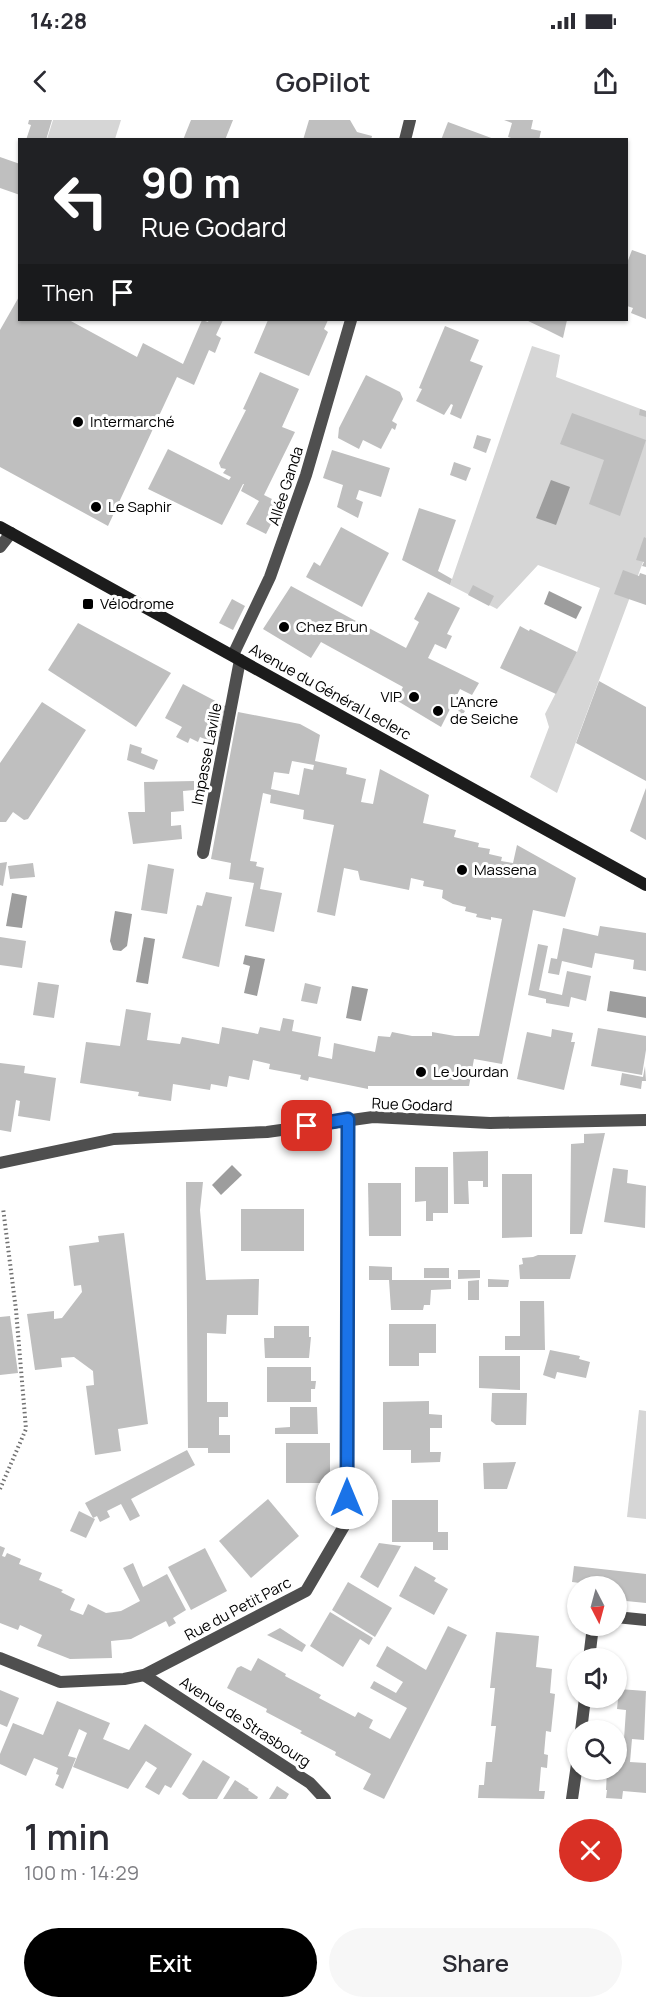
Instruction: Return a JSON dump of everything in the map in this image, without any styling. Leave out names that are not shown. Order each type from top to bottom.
[{"type":"main road","name":"Avenue du Général Leclerc","points":[[6,530],[646,885]]},
{"type":"street","points":[[406,138],[410,120]]},
{"type":"street","name":"Allée Ganda","points":[[236,657],[270,577],[306,475],[351,321]]},
{"type":"street","points":[[0,548],[6,530]]},
{"type":"street","name":"Impasse Laville","points":[[203,853],[236,657]]},
{"type":"street","name":"Rue Godard","points":[[0,1163],[114,1139],[267,1132],[373,1117],[490,1123],[646,1119]]},
{"type":"street","name":"Rue du Petit Parc","points":[[0,1658],[60,1682],[124,1679],[144,1675],[306,1591],[347,1521],[348,1119]]},
{"type":"street","points":[[627,1618],[646,1620]]},
{"type":"street","name":"Avenue de Strasbourg","points":[[144,1675],[310,1783],[325,1799]]},
{"type":"street","points":[[572,1799],[575,1780]]},
{"type":"path","points":[[0,1489],[26,1429],[16,1310],[3,1208]]},
{"type":"shaded area","points":[[53,120],[121,120],[115,138],[47,138]]},
{"type":"shaded area","points":[[532,346],[560,355],[556,377],[646,411],[646,554],[557,793],[530,777],[549,727],[545,714],[577,652],[600,588],[538,565],[497,609],[450,585]]},
{"type":"shaded area","points":[[551,480],[570,487],[556,525],[536,518]]},
{"type":"shaded area","points":[[549,591],[582,607],[576,619],[544,604]]},
{"type":"shaded area","points":[[12,893],[27,896],[22,928],[6,926]]},
{"type":"shaded area","points":[[115,911],[132,914],[127,946],[121,951],[113,950],[110,941]]},
{"type":"shaded area","points":[[144,937],[155,939],[148,984],[136,982]]},
{"type":"shaded area","points":[[245,955],[265,959],[257,996],[244,993],[250,966],[243,964]]},
{"type":"shaded area","points":[[352,986],[368,989],[361,1021],[346,1018]]},
{"type":"shaded area","points":[[610,991],[646,997],[646,1018],[607,1011]]},
{"type":"shaded area","points":[[232,1165],[242,1175],[221,1195],[212,1185]]},
{"type":"shaded area","points":[[639,1410],[646,1411],[646,1519],[627,1517]]},
{"type":"building","points":[[29,120],[52,120],[47,138],[27,138],[31,125],[28,124]]},
{"type":"building","points":[[191,120],[233,120],[226,138],[184,138]]},
{"type":"building","points":[[309,120],[350,120],[357,132],[372,136],[372,138],[304,138]]},
{"type":"building","points":[[504,120],[533,120],[531,129],[541,131],[539,138],[508,137],[512,123]]},
{"type":"building","points":[[448,122],[491,138],[442,138]]},
{"type":"building","points":[[0,157],[18,163],[18,194],[0,188]]},
{"type":"building","points":[[632,250],[646,255],[646,319],[631,313],[633,308],[628,306],[628,260]]},
{"type":"building","name":"Intermarché","points":[[18,298],[18,321],[71,321],[137,357],[143,343],[183,364],[202,321],[223,321],[216,335],[221,338],[215,353],[209,350],[194,385],[177,377],[108,526],[0,467],[0,330]]},
{"type":"building","points":[[268,321],[328,321],[324,329],[328,332],[309,376],[254,353]]},
{"type":"building","points":[[528,321],[567,321],[563,338]]},
{"type":"building","points":[[445,326],[479,340],[470,361],[483,366],[461,419],[450,414],[453,405],[451,404],[444,415],[416,401],[422,389],[419,388]]},
{"type":"building","points":[[260,372],[299,389],[282,427],[295,432],[264,495],[286,506],[276,524],[272,522],[266,534],[246,524],[259,501],[241,491],[244,484],[222,525],[148,489],[168,449],[229,480],[231,477],[223,473],[226,469],[221,468],[219,463],[246,410],[243,409]]},
{"type":"building","points":[[366,375],[400,392],[403,399],[392,421],[397,424],[395,430],[392,428],[381,449],[363,440],[359,449],[338,438],[339,428]]},
{"type":"building","points":[[640,409],[646,411],[646,417],[639,415]]},
{"type":"building","points":[[572,413],[646,440],[620,516],[589,504],[604,460],[560,444]]},
{"type":"building","points":[[477,435],[491,439],[486,453],[473,448]]},
{"type":"building","points":[[332,450],[390,468],[381,497],[359,490],[356,499],[363,502],[358,518],[337,507],[343,485],[323,478]]},
{"type":"building","points":[[454,462],[471,468],[466,481],[450,475]]},
{"type":"building","points":[[419,508],[456,520],[438,571],[452,579],[450,585],[402,560]]},
{"type":"building","points":[[341,527],[389,553],[362,607],[306,577],[314,562],[320,566]]},
{"type":"building","points":[[644,537],[646,538],[646,567],[642,566],[644,562],[636,560]]},
{"type":"building","points":[[623,570],[639,576],[640,573],[646,575],[646,605],[614,594]]},
{"type":"building","points":[[473,585],[494,596],[489,606],[468,595]]},
{"type":"building","points":[[291,586],[406,648],[419,622],[414,619],[428,592],[460,608],[447,634],[452,636],[446,649],[435,644],[428,658],[479,683],[472,695],[460,689],[441,727],[396,700],[403,687],[321,642],[311,658],[263,629]]},
{"type":"building","points":[[232,599],[245,606],[233,630],[219,623]]},
{"type":"building","points":[[78,623],[171,673],[136,727],[48,670]]},
{"type":"building","points":[[520,626],[577,652],[556,694],[500,668]]},
{"type":"building","points":[[599,681],[646,707],[646,781],[576,743]]},
{"type":"building","points":[[183,684],[225,706],[218,741],[213,743],[200,737],[198,742],[190,738],[188,743],[176,737],[182,727],[165,718]]},
{"type":"building","points":[[42,702],[86,730],[28,819],[24,820],[13,812],[6,822],[0,822],[0,763]]},
{"type":"building","points":[[460,708],[465,711],[462,716],[457,713]]},
{"type":"building","points":[[238,712],[300,724],[320,735],[315,761],[347,768],[346,774],[366,779],[361,802],[373,804],[380,769],[429,795],[423,823],[456,830],[454,837],[479,843],[478,847],[490,849],[489,854],[502,857],[501,861],[513,863],[517,845],[576,878],[565,917],[533,910],[502,1064],[474,1059],[469,1086],[368,1086],[368,1089],[309,1077],[308,1081],[300,1079],[301,1075],[269,1069],[270,1064],[253,1060],[249,1080],[229,1076],[227,1087],[211,1084],[210,1090],[173,1084],[171,1101],[138,1096],[139,1092],[80,1083],[86,1042],[120,1046],[126,1009],[151,1013],[147,1040],[180,1044],[182,1037],[219,1044],[222,1027],[258,1034],[260,1027],[280,1031],[283,1018],[294,1020],[292,1031],[321,1037],[318,1056],[332,1059],[334,1043],[375,1052],[378,1036],[390,1037],[392,1032],[412,1036],[432,1036],[432,1032],[455,1036],[479,1036],[502,919],[491,917],[491,920],[476,917],[477,914],[465,911],[466,907],[442,898],[443,890],[423,886],[424,881],[411,878],[409,890],[360,880],[358,871],[344,868],[335,916],[317,912],[334,825],[303,819],[304,810],[270,803],[271,795],[263,793],[250,861],[257,862],[256,866],[264,868],[260,889],[282,893],[274,932],[245,926],[254,883],[229,879],[231,863],[211,859]],"holes":[[[292,761],[314,765],[313,770],[304,768],[299,795],[271,789],[274,772],[289,774]]]},
{"type":"building","points":[[130,744],[142,748],[141,753],[158,760],[154,770],[127,760]]},
{"type":"building","points":[[194,781],[194,790],[183,791],[184,811],[171,812],[171,826],[181,825],[182,839],[133,844],[128,812],[145,812],[144,782]]},
{"type":"building","points":[[646,788],[646,840],[630,831]]},
{"type":"building","points":[[7,862],[3,886],[0,885],[0,863]]},
{"type":"building","points":[[33,863],[35,877],[10,879],[8,866]]},
{"type":"building","points":[[148,864],[174,869],[167,914],[141,910]]},
{"type":"building","points":[[206,892],[232,897],[219,967],[182,958],[197,905],[202,906]]},
{"type":"building","points":[[600,926],[646,933],[646,971],[633,969],[634,960],[595,953],[592,968],[562,961],[559,975],[548,973],[551,958],[557,959],[563,928],[598,936]]},
{"type":"building","points":[[0,937],[26,941],[22,968],[0,965]]},
{"type":"building","points":[[538,944],[548,946],[539,990],[562,995],[567,971],[591,976],[586,1001],[571,997],[569,1007],[546,1003],[546,999],[528,995]]},
{"type":"building","points":[[38,982],[59,985],[54,1018],[33,1015]]},
{"type":"building","points":[[305,983],[321,987],[317,1004],[301,1001]]},
{"type":"building","points":[[598,1028],[646,1036],[642,1075],[591,1066]]},
{"type":"building","points":[[552,1029],[573,1033],[571,1042],[575,1042],[564,1090],[517,1079],[527,1032],[551,1037]]},
{"type":"building","points":[[0,1063],[25,1066],[24,1073],[56,1078],[50,1121],[18,1116],[20,1101],[16,1100],[11,1132],[0,1130]]},
{"type":"building","points":[[645,1066],[646,1081],[642,1081],[641,1089],[620,1085],[622,1073],[643,1077]]},
{"type":"building","points":[[605,1133],[582,1234],[570,1234],[571,1144],[584,1143],[584,1134]]},
{"type":"building","points":[[488,1151],[488,1187],[483,1187],[483,1181],[468,1181],[469,1204],[454,1204],[453,1152]]},
{"type":"building","points":[[415,1167],[448,1167],[448,1213],[433,1213],[433,1221],[426,1221],[426,1201],[415,1202]]},
{"type":"building","points":[[613,1168],[628,1170],[627,1183],[646,1186],[645,1228],[604,1222]]},
{"type":"building","points":[[502,1174],[532,1174],[532,1237],[502,1238]]},
{"type":"building","points":[[186,1182],[203,1182],[200,1210],[206,1280],[259,1279],[258,1315],[227,1315],[226,1334],[207,1333],[207,1402],[228,1402],[228,1417],[219,1417],[219,1435],[230,1435],[230,1453],[208,1453],[208,1448],[188,1448]]},
{"type":"building","points":[[368,1183],[401,1183],[401,1236],[369,1236]]},
{"type":"building","points":[[241,1209],[304,1209],[304,1251],[241,1251]]},
{"type":"building","points":[[124,1233],[148,1424],[118,1429],[121,1451],[95,1455],[86,1386],[94,1385],[93,1371],[74,1357],[61,1358],[62,1367],[35,1370],[27,1314],[54,1311],[54,1319],[62,1318],[82,1292],[81,1285],[74,1286],[69,1246],[99,1242],[98,1236]]},
{"type":"building","points":[[538,1255],[576,1255],[570,1279],[520,1279],[519,1265],[523,1264],[522,1258]]},
{"type":"building","points":[[369,1266],[392,1267],[392,1280],[451,1280],[451,1289],[431,1290],[430,1305],[424,1305],[423,1310],[391,1310],[389,1280],[369,1280]]},
{"type":"building","points":[[424,1268],[449,1268],[449,1278],[424,1278]]},
{"type":"building","points":[[458,1270],[480,1270],[480,1278],[458,1279]]},
{"type":"building","points":[[488,1279],[509,1280],[508,1287],[488,1287]]},
{"type":"building","points":[[479,1280],[479,1300],[468,1300],[468,1281]]},
{"type":"building","points":[[520,1301],[544,1301],[545,1350],[505,1350],[505,1336],[520,1336]]},
{"type":"building","points":[[10,1316],[18,1373],[0,1375],[0,1317]]},
{"type":"building","points":[[389,1324],[436,1324],[436,1353],[419,1353],[419,1366],[389,1366]]},
{"type":"building","points":[[274,1326],[309,1326],[309,1337],[311,1337],[309,1358],[265,1358],[264,1338],[274,1338]]},
{"type":"building","points":[[550,1350],[580,1356],[579,1359],[590,1362],[586,1378],[557,1372],[555,1379],[543,1375]]},
{"type":"building","points":[[479,1356],[520,1356],[520,1390],[479,1388]]},
{"type":"building","points":[[267,1367],[311,1367],[311,1381],[316,1381],[315,1389],[311,1389],[311,1402],[267,1402]]},
{"type":"building","points":[[492,1393],[527,1393],[526,1425],[496,1425],[491,1421]]},
{"type":"building","points":[[429,1401],[429,1414],[442,1415],[442,1428],[430,1428],[430,1452],[441,1452],[440,1462],[411,1463],[411,1450],[383,1450],[383,1402]]},
{"type":"building","points":[[290,1407],[317,1407],[318,1434],[275,1434],[275,1428],[290,1427]]},
{"type":"building","points":[[286,1443],[330,1443],[330,1483],[286,1483]]},
{"type":"building","points":[[187,1450],[195,1465],[131,1499],[140,1516],[130,1521],[121,1504],[107,1511],[110,1517],[100,1522],[97,1516],[93,1518],[85,1503]]},
{"type":"building","points":[[516,1462],[507,1489],[484,1489],[483,1463]]},
{"type":"building","points":[[268,1499],[299,1536],[251,1578],[219,1541]]},
{"type":"building","points":[[392,1500],[438,1500],[438,1532],[448,1532],[448,1550],[433,1550],[433,1542],[392,1542]]},
{"type":"building","points":[[79,1511],[95,1519],[86,1538],[70,1531]]},
{"type":"building","points":[[379,1543],[401,1546],[378,1588],[360,1577]]},
{"type":"building","points":[[0,1546],[5,1548],[2,1556],[5,1557],[7,1553],[21,1559],[19,1564],[42,1573],[39,1580],[63,1590],[61,1592],[75,1599],[70,1610],[83,1615],[88,1604],[106,1613],[121,1611],[140,1601],[123,1568],[133,1563],[143,1587],[167,1574],[186,1610],[173,1618],[176,1623],[169,1627],[166,1621],[131,1639],[111,1641],[112,1658],[70,1659],[37,1646],[42,1635],[20,1625],[18,1630],[0,1623]]},
{"type":"building","points":[[205,1548],[227,1591],[191,1610],[168,1567]]},
{"type":"building","points":[[415,1566],[436,1578],[434,1581],[448,1589],[434,1615],[399,1596]]},
{"type":"building","points":[[574,1566],[646,1574],[646,1603],[627,1601],[627,1576],[573,1576]]},
{"type":"building","points":[[348,1582],[392,1608],[375,1637],[332,1610]]},
{"type":"building","points":[[330,1612],[373,1638],[369,1645],[360,1639],[343,1667],[310,1646]]},
{"type":"building","points":[[448,1626],[467,1635],[384,1799],[363,1789],[371,1774],[335,1755],[336,1752],[300,1733],[302,1731],[266,1712],[267,1709],[227,1688],[237,1668],[241,1666],[251,1671],[258,1658],[286,1674],[285,1676],[321,1695],[319,1698],[355,1717],[358,1712],[373,1720],[369,1728],[390,1739],[407,1708],[370,1688],[374,1681],[396,1693],[403,1682],[376,1666],[387,1646],[426,1670]]},
{"type":"building","points":[[280,1628],[306,1645],[302,1652],[267,1635]]},
{"type":"building","points":[[496,1632],[539,1636],[536,1667],[552,1669],[550,1693],[555,1694],[551,1732],[546,1731],[544,1754],[548,1755],[547,1768],[541,1767],[539,1791],[545,1791],[544,1799],[478,1798],[479,1785],[484,1785],[486,1762],[492,1762],[496,1726],[491,1726],[495,1688],[490,1688]]},
{"type":"building","points":[[0,1690],[19,1698],[7,1727],[0,1724]]},
{"type":"building","points":[[627,1690],[646,1691],[644,1740],[632,1739],[630,1762],[646,1763],[646,1793],[623,1791],[622,1799],[606,1798],[606,1780],[627,1780],[626,1710],[617,1709],[627,1708]]},
{"type":"building","points":[[57,1701],[110,1723],[103,1739],[129,1750],[145,1724],[192,1754],[171,1788],[165,1785],[159,1795],[145,1787],[157,1768],[146,1761],[128,1789],[73,1767],[87,1733],[79,1729],[68,1756],[76,1758],[63,1789],[55,1785],[59,1775],[56,1774],[58,1768],[34,1758],[26,1776],[0,1764],[0,1754],[13,1723],[43,1735]]},
{"type":"building","points":[[203,1760],[230,1777],[217,1799],[189,1799],[182,1794]]},
{"type":"building","points":[[235,1780],[249,1789],[258,1797],[257,1799],[223,1799]]},
{"type":"building","points":[[277,1786],[289,1794],[286,1799],[269,1799]]},
{"type":"place","name":"Intermarché","points":[[78,422]]},
{"type":"place","name":"Le Saphir","points":[[96,507]]},
{"type":"place","name":"Vélodrome","points":[[88,604]]},
{"type":"place","name":"Chez Brun","points":[[284,627]]},
{"type":"place","name":"VIP","points":[[414,697]]},
{"type":"place","name":"L'Ancre de Seiche","points":[[438,711]]},
{"type":"place","name":"Massena","points":[[462,870]]},
{"type":"place","name":"Le Jourdan","points":[[421,1072]]},
{"type":"route","points":[[307,1126],[348,1119],[347,1498]]}]
